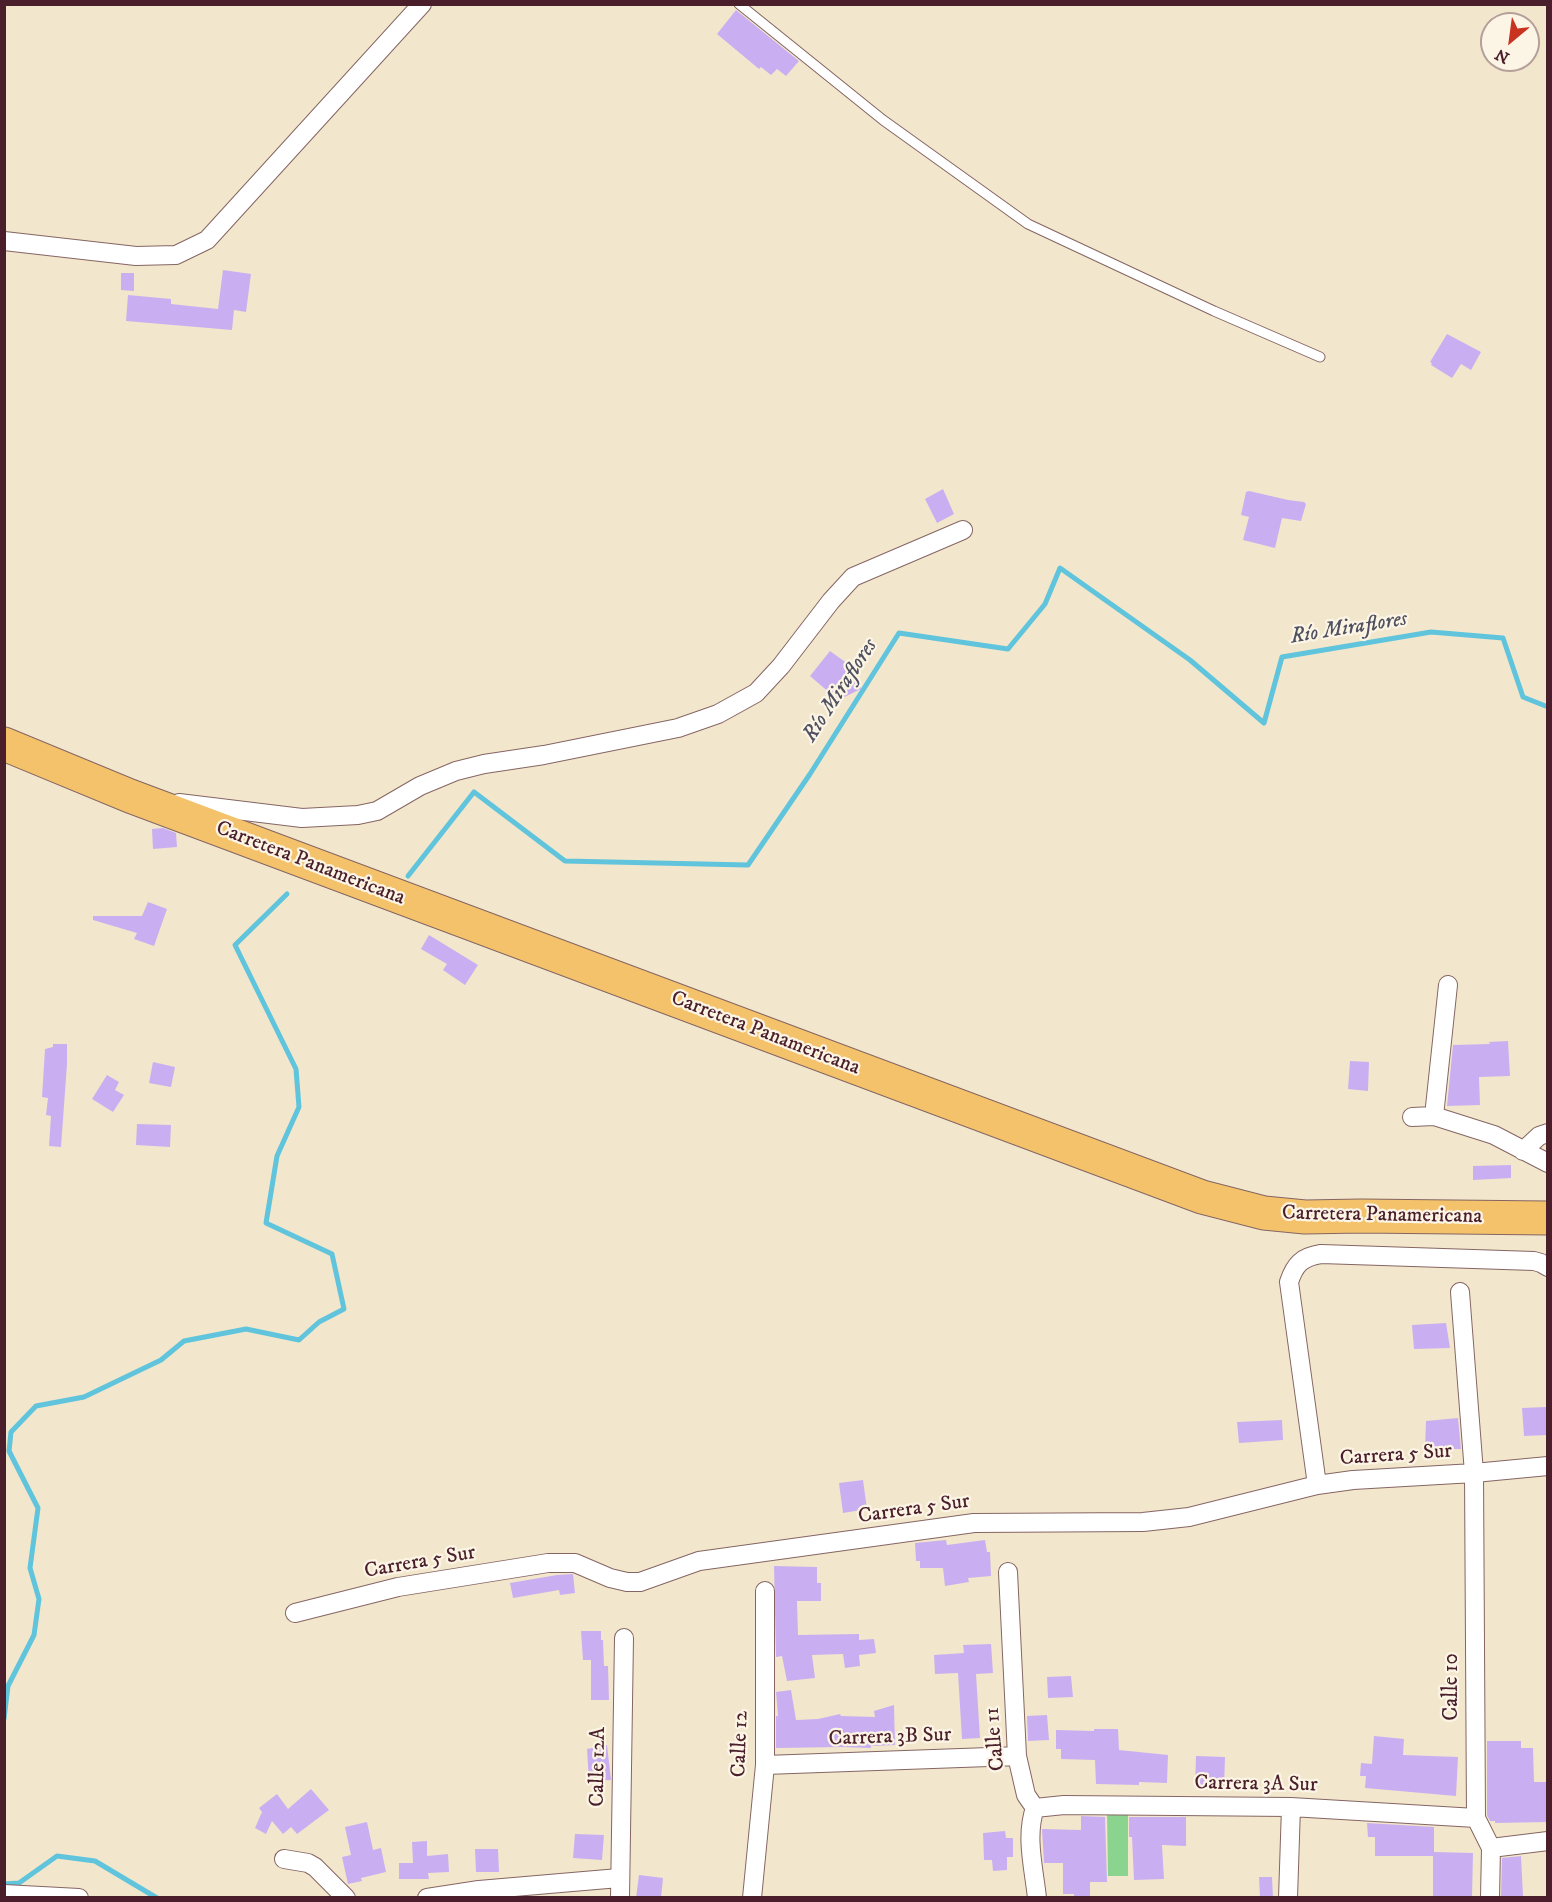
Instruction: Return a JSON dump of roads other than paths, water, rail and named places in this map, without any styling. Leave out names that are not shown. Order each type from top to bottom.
[{"type":"highway","name":"Carretera Panamericana","points":[[4,744],[130,796],[1202,1197],[1264,1213],[1305,1217],[1548,1218]]},
{"type":"street","points":[[4,241],[136,256],[176,255],[207,240],[422,4]]},
{"type":"street","points":[[130,796],[302,818],[358,814],[377,811],[420,786],[456,771],[678,728],[718,714],[756,693],[781,666],[831,601],[853,577],[963,530]]},
{"type":"street","points":[[1434,1116],[1448,985]]},
{"type":"street","points":[[1412,1117],[1434,1116],[1494,1135],[1548,1163]]},
{"type":"street","points":[[1523,1151],[1539,1136],[1548,1133]]},
{"type":"street","points":[[1317,1485],[1289,1282],[1293,1269],[1300,1261],[1308,1256],[1321,1254],[1534,1261],[1548,1267]]},
{"type":"street","name":"Calle 10","points":[[1460,1292],[1474,1473],[1476,1818],[1491,1848],[1490,1898]]},
{"type":"street","name":"Carrera 5 Sur","points":[[295,1613],[398,1587],[548,1563],[574,1563],[610,1578],[640,1582],[699,1561],[975,1523],[1143,1522],[1190,1517],[1317,1485],[1353,1480],[1548,1466]]},
{"type":"street","name":"Calle 11","points":[[1008,1572],[1017,1756],[1026,1795],[1035,1808]]},
{"type":"street","name":"Calle 12","points":[[752,1898],[765,1766],[765,1591]]},
{"type":"street","name":"Calle 12A","points":[[620,1898],[624,1638]]},
{"type":"street","name":"Carrera 3B Sur","points":[[765,1766],[1017,1756]]},
{"type":"street","name":"Carrera 3A Sur","points":[[1035,1808],[1064,1805],[1291,1807],[1476,1818]]},
{"type":"street","points":[[1288,1898],[1291,1807]]},
{"type":"street","points":[[1035,1808],[1030,1834],[1037,1898]]},
{"type":"street","points":[[1491,1848],[1548,1841]]},
{"type":"street","points":[[284,1859],[315,1866],[346,1898]]},
{"type":"street","points":[[427,1898],[479,1890],[619,1878]]},
{"type":"street","points":[[4,1894],[79,1898]]},
{"type":"lane","points":[[739,4],[883,120],[1028,224],[1214,311],[1320,357]]},
{"type":"waterway","name":"Río Miraflores","points":[[408,876],[474,792],[565,861],[748,865],[810,774],[899,633],[1008,649],[1045,604],[1060,568],[1190,660],[1264,723],[1282,657],[1431,632],[1503,638],[1523,697],[1548,707]]},
{"type":"waterway","points":[[4,1719],[8,1686],[34,1635],[39,1599],[30,1568],[38,1508],[9,1451],[11,1432],[36,1406],[84,1397],[161,1360],[184,1341],[246,1329],[299,1340],[319,1322],[344,1309],[332,1254],[266,1223],[277,1156],[299,1107],[296,1069],[235,945],[287,894]]},
{"type":"waterway","points":[[4,1884],[19,1883],[57,1856],[95,1861],[157,1898]]}]
